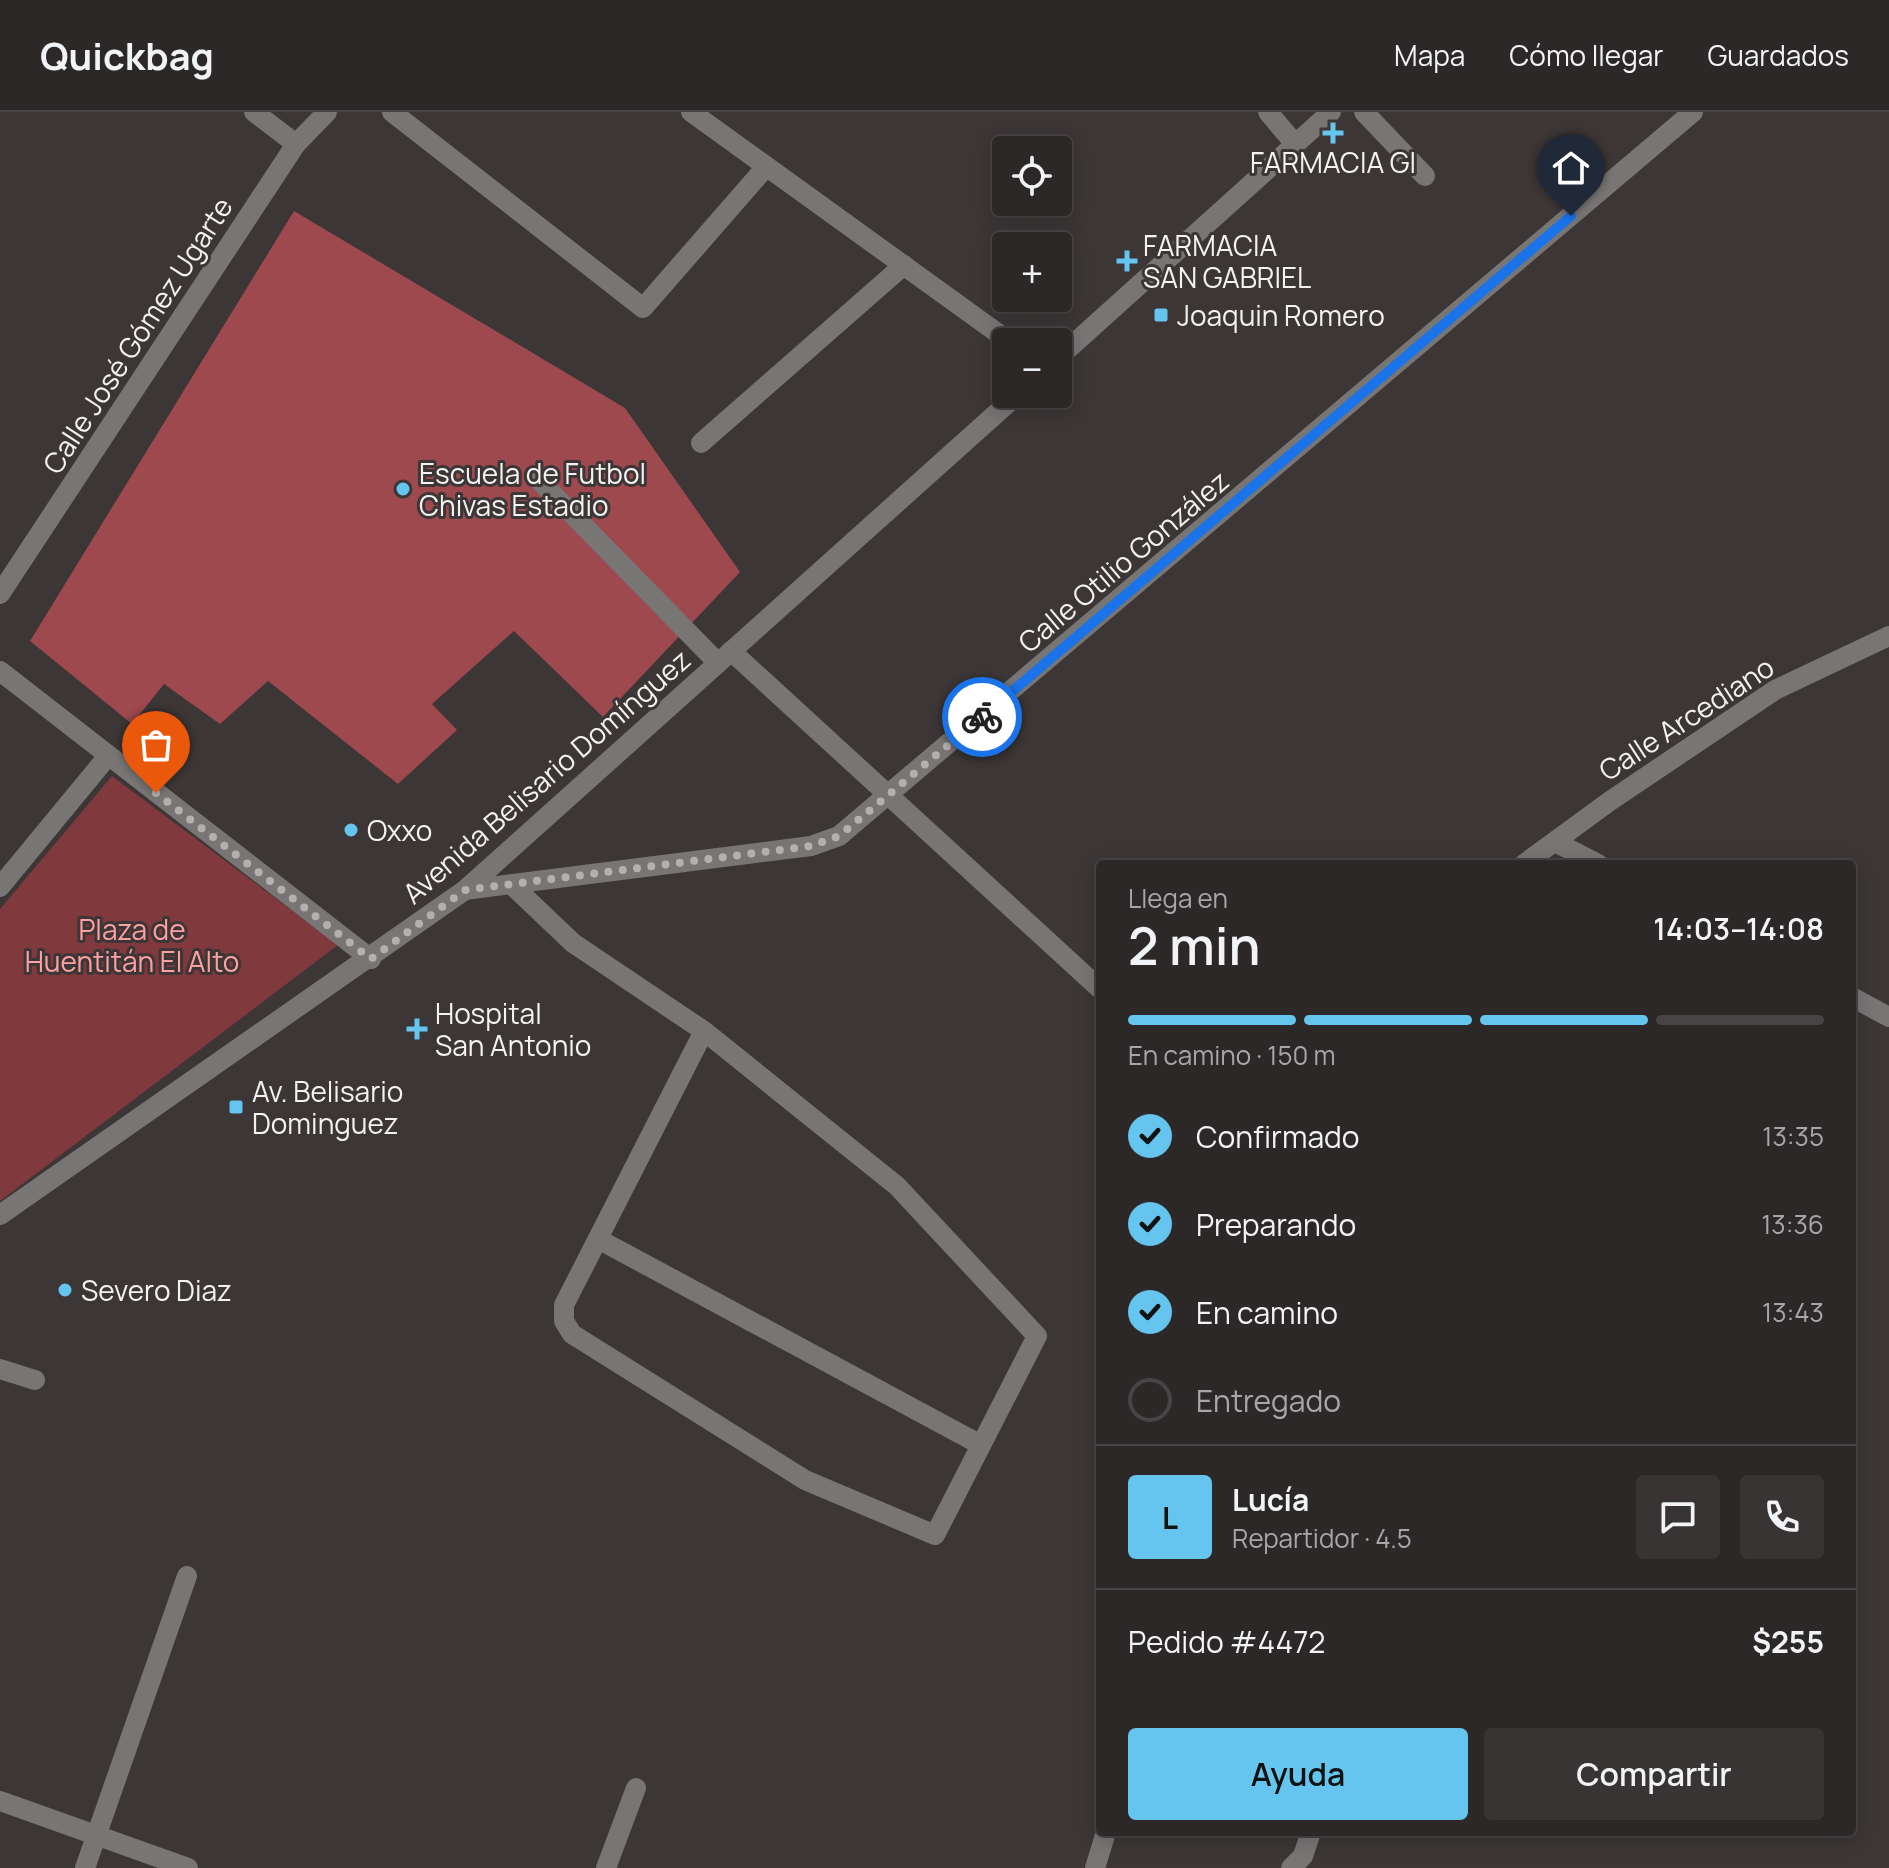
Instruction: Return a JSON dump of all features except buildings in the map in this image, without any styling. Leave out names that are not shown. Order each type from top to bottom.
[{"type":"street","points":[[254,112],[296,144]]},
{"type":"street","name":"Calle José Gómez Ugarte","points":[[0,594],[296,144],[327,112]]},
{"type":"street","points":[[392,112],[643,308],[765,168]]},
{"type":"street","points":[[691,112],[992,329]]},
{"type":"street","points":[[1268,112],[1295,144]]},
{"type":"street","points":[[1072,345],[1331,112]]},
{"type":"street","points":[[1364,112],[1425,176]]},
{"type":"street","name":"Calle Otilio González","points":[[465,890],[811,846],[839,836],[1693,112]]},
{"type":"street","points":[[701,443],[904,265]]},
{"type":"street","name":"Avenida Belisario Domínguez","points":[[0,1215],[371,959],[465,890],[1002,408]]},
{"type":"street","points":[[535,476],[725,657],[889,796],[1096,985]]},
{"type":"street","name":"Calle Arcediano","points":[[1530,860],[1775,690],[1889,636]]},
{"type":"street","points":[[0,671],[371,959]]},
{"type":"street","points":[[0,887],[108,756]]},
{"type":"street","points":[[1555,842],[1590,860]]},
{"type":"street","points":[[512,885],[573,943],[704,1031],[897,1186],[1037,1336],[935,1535],[805,1480],[572,1334],[564,1321],[564,1305],[704,1031]]},
{"type":"street","points":[[1856,999],[1889,1017]]},
{"type":"street","points":[[598,1239],[981,1445]]},
{"type":"street","points":[[0,1369],[35,1380]]},
{"type":"street","points":[[85,1868],[187,1576]]},
{"type":"street","points":[[606,1868],[636,1788]]},
{"type":"street","points":[[0,1801],[188,1868]]},
{"type":"street","points":[[1095,1868],[1105,1836]]},
{"type":"street","points":[[1291,1868],[1303,1856],[1310,1836]]},
{"type":"green space","name":"Plaza de Huentitán El Alto","points":[[112,776],[338,945],[0,1201],[0,909]]},
{"type":"way so far","points":[[156,793],[371,959],[465,890],[811,846],[839,836],[982,717]]},
{"type":"place","name":"FARMACIA GI","points":[[1333,133]]},
{"type":"place","name":"FARMACIA SAN GABRIEL","points":[[1127,261]]},
{"type":"place","name":"Joaquin Romero","points":[[1161,315]]},
{"type":"place","name":"Escuela de Futbol Chivas Estadio","points":[[403,489]]},
{"type":"place","name":"Oxxo","points":[[351,830]]},
{"type":"place","name":"Hospital San Antonio","points":[[417,1029]]},
{"type":"place","name":"Av. Belisario Dominguez","points":[[236,1107]]},
{"type":"place","name":"Severo Diaz","points":[[65,1290]]},
{"type":"route","points":[[982,717],[1571,216]]}]
